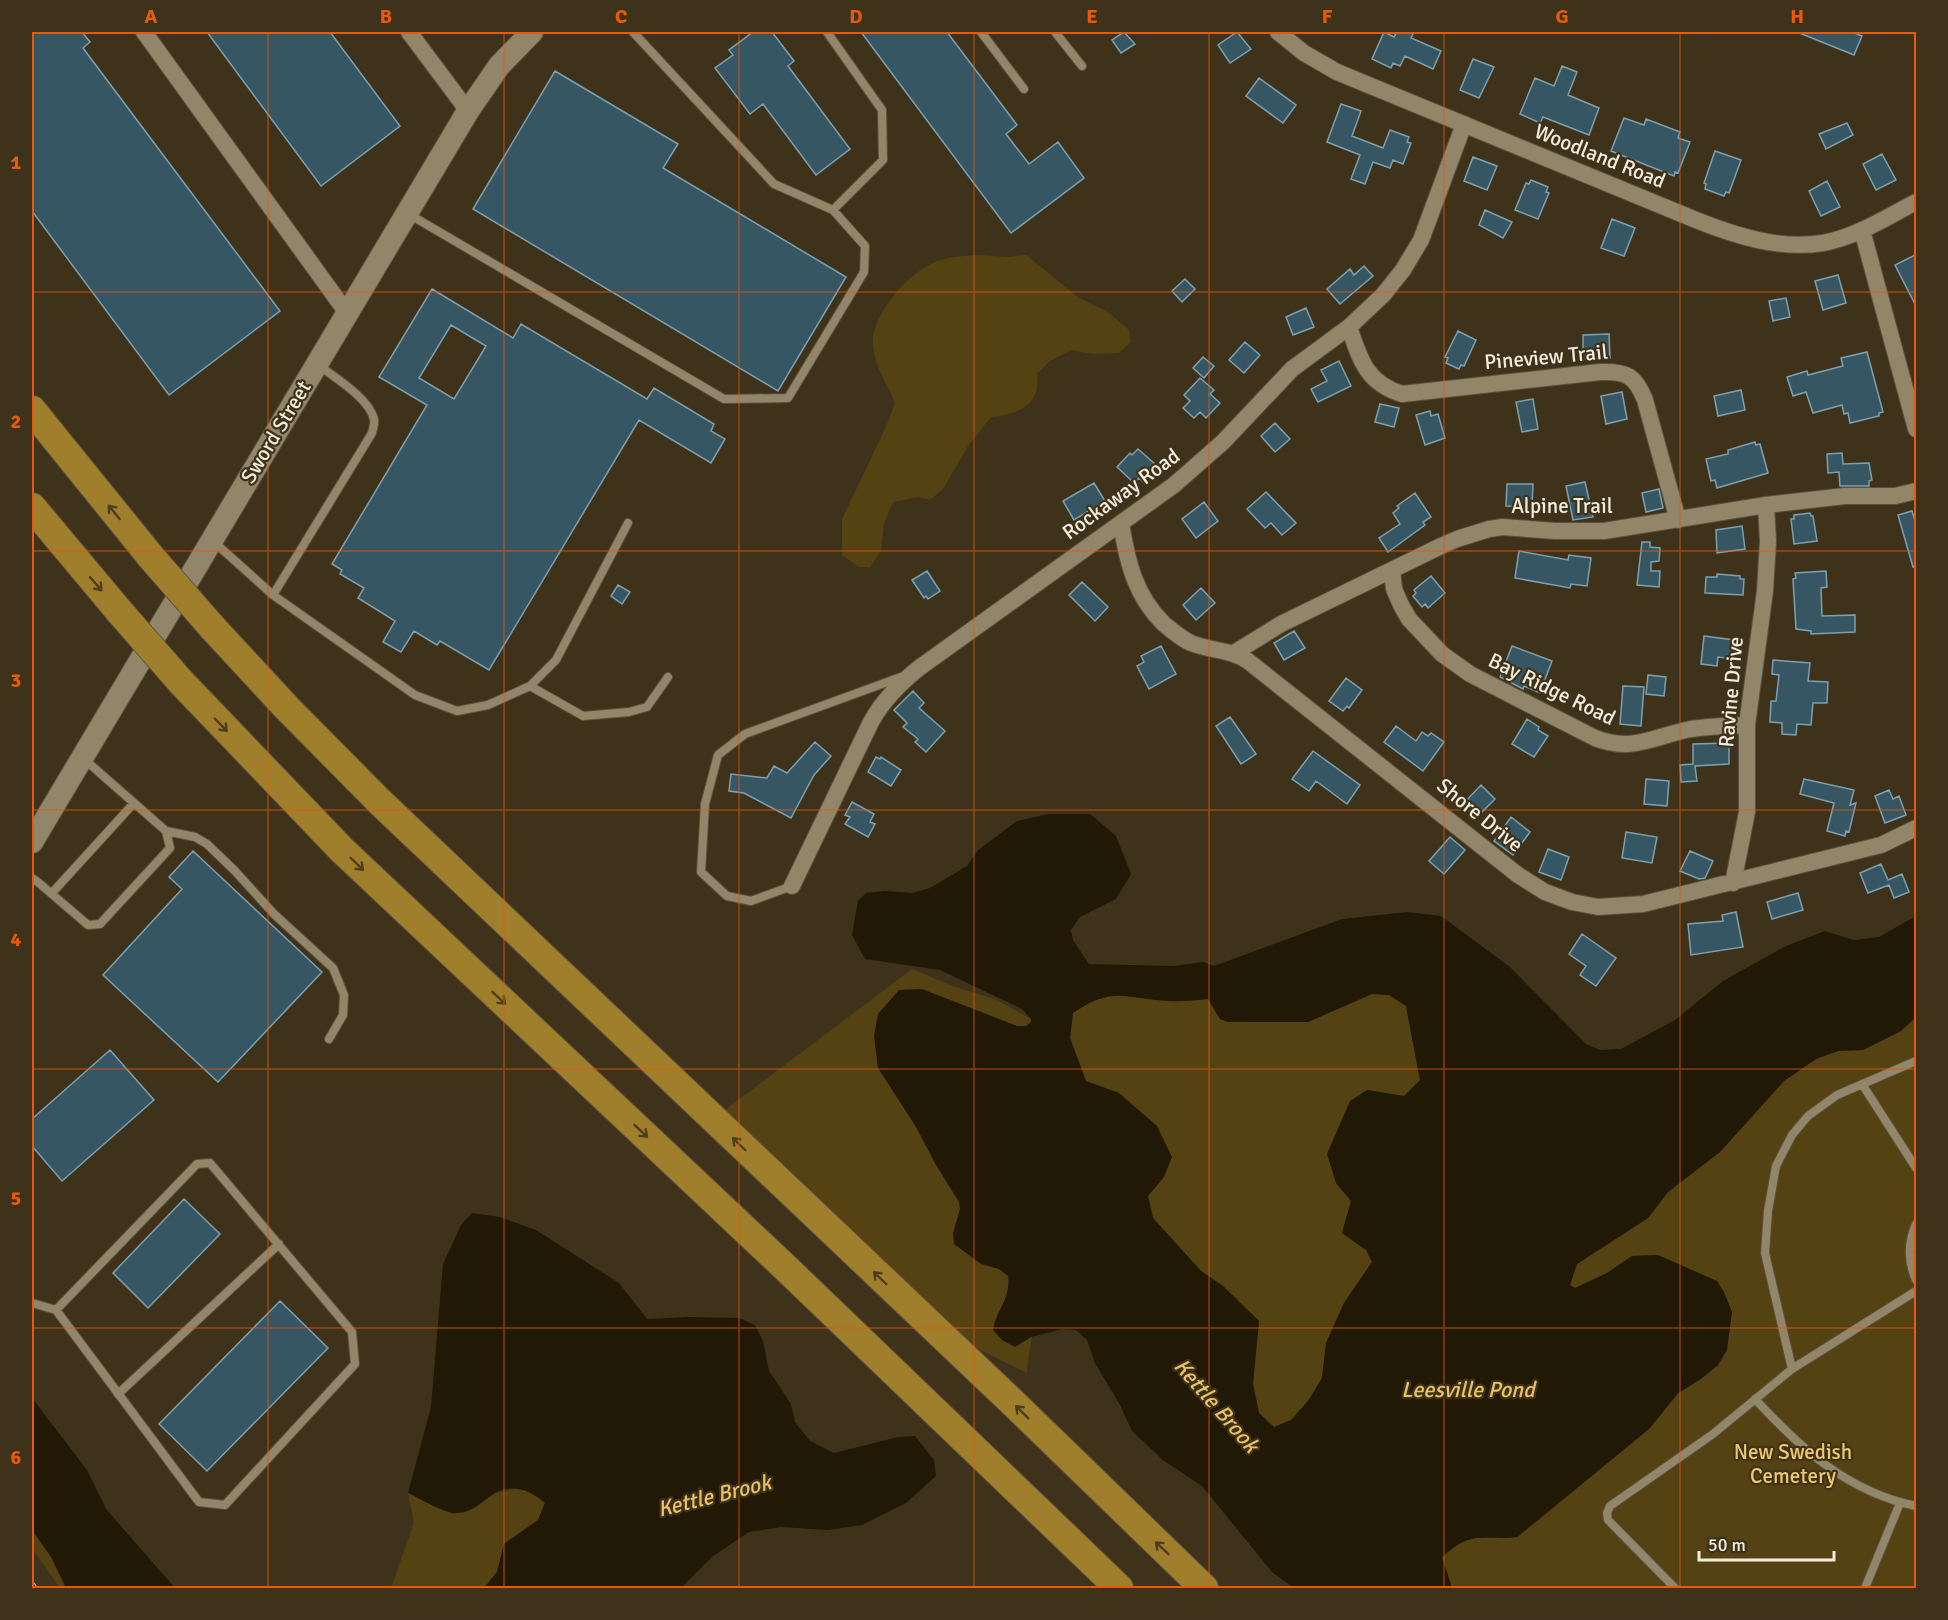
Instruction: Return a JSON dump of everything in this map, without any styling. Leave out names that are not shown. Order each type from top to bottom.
[{"type":"highway","points":[[32,410],[151,557],[212,627],[287,708],[380,802],[1009,1399],[1204,1588]]},
{"type":"highway","points":[[32,507],[181,682],[342,850],[789,1271],[1119,1588]]},
{"type":"street","points":[[144,32],[347,313]]},
{"type":"street","points":[[409,32],[468,111]]},
{"type":"street","name":"Sword Street","points":[[33,837],[468,111],[499,66],[532,32]]},
{"type":"street","name":"Woodland Road","points":[[1278,32],[1294,46],[1327,67],[1696,220],[1742,236],[1784,244],[1825,243],[1862,230],[1917,202]]},
{"type":"street","name":"Rockaway Road","points":[[792,886],[879,707],[890,693],[913,672],[1199,465],[1292,369],[1349,327],[1383,295],[1403,270],[1420,240],[1464,124]]},
{"type":"street","points":[[1862,230],[1917,429]]},
{"type":"street","name":"Pineview Trail","points":[[1349,327],[1366,370],[1383,386],[1402,393],[1600,372],[1631,377],[1638,383],[1645,400],[1678,520]]},
{"type":"street","name":"Alpine Trail","points":[[1234,653],[1281,624],[1457,538],[1489,529],[1503,527],[1604,531],[1766,505],[1845,496],[1895,496],[1917,492]]},
{"type":"street","name":"Ravine Drive","points":[[1733,883],[1747,812],[1747,725],[1765,591],[1768,541],[1766,505]]},
{"type":"street","name":"Shore Drive","points":[[1121,523],[1125,551],[1133,578],[1149,607],[1181,638],[1202,647],[1234,653],[1248,660],[1518,875],[1545,892],[1572,902],[1598,907],[1643,904],[1881,844],[1917,828]]},
{"type":"street","name":"Bay Ridge Road","points":[[1392,570],[1394,589],[1401,605],[1410,619],[1442,654],[1470,674],[1594,738],[1608,743],[1633,745],[1688,730],[1747,725]]},
{"type":"lane","points":[[407,213],[724,399],[788,398],[864,272],[865,246],[832,210],[774,184],[633,32]]},
{"type":"lane","points":[[827,32],[882,110],[883,160],[832,210]]},
{"type":"lane","points":[[981,32],[1024,89]]},
{"type":"lane","points":[[1055,32],[1082,66]]},
{"type":"lane","points":[[273,595],[372,433],[375,422],[370,408],[356,394],[317,364]]},
{"type":"lane","points":[[211,540],[273,595],[414,695],[457,711],[488,705],[530,686],[556,660],[628,523]]},
{"type":"lane","points":[[792,886],[751,901],[727,896],[701,872],[705,804],[718,755],[746,734],[913,672]]},
{"type":"lane","points":[[530,686],[583,716],[629,712],[647,707],[668,677]]},
{"type":"lane","points":[[82,757],[166,831],[195,837],[207,844],[274,914],[333,968],[344,995],[343,1015],[329,1039]]},
{"type":"lane","points":[[52,893],[134,803]]},
{"type":"lane","points":[[32,878],[88,925],[100,924],[170,848],[166,831]]},
{"type":"lane","points":[[1792,1369],[1765,1253],[1768,1212],[1776,1166],[1792,1135],[1808,1116],[1837,1095],[1917,1061]]},
{"type":"lane","points":[[1862,1084],[1917,1168]]},
{"type":"lane","points":[[32,1303],[56,1310],[199,1502],[225,1505],[355,1364],[352,1332],[210,1163],[197,1164],[56,1310]]},
{"type":"lane","points":[[1917,1224],[1911,1240],[1910,1255],[1917,1280]]},
{"type":"lane","points":[[118,1394],[279,1244]]},
{"type":"lane","points":[[1675,1588],[1615,1529],[1608,1520],[1607,1513],[1610,1506],[1713,1434],[1792,1369],[1917,1291]]},
{"type":"lane","points":[[1755,1399],[1785,1432],[1818,1461],[1858,1485],[1900,1503],[1917,1506]]},
{"type":"lane","points":[[1865,1588],[1900,1503]]},
{"type":"green space","points":[[978,255],[1008,257],[1026,255],[1079,298],[1108,312],[1129,330],[1131,342],[1119,353],[1093,354],[1071,350],[1050,361],[1037,374],[1036,393],[1026,406],[1010,414],[991,417],[968,446],[943,489],[930,500],[918,497],[893,502],[884,523],[881,551],[870,567],[859,567],[842,555],[842,519],[895,403],[875,358],[873,342],[875,330],[887,305],[918,272],[945,259]]},
{"type":"green space","points":[[912,969],[955,987],[995,999],[1044,1026],[1041,1289],[1027,1373],[974,1347],[721,1113]]},
{"type":"green space","points":[[1372,994],[1389,995],[1406,1006],[1420,1080],[1404,1096],[1367,1090],[1336,1183],[1351,1201],[1342,1233],[1366,1250],[1372,1262],[1344,1303],[1326,1343],[1322,1378],[1308,1401],[1291,1420],[1274,1428],[1259,1413],[1253,1384],[1259,1321],[1223,1286],[1201,1271],[1153,1218],[1148,1196],[1164,1177],[1119,1093],[1086,1081],[1070,1038],[1073,1013],[1093,1000],[1116,995],[1171,1001],[1208,999],[1220,1019],[1308,1022]]},
{"type":"green space","name":"New Swedish Cemetery","points":[[1916,1017],[1916,1588],[1452,1588],[1442,1557],[1464,1541],[1476,1538],[1518,1537],[1649,1429],[1679,1393],[1701,1379],[1658,1255],[1632,1256],[1607,1273],[1575,1288],[1570,1285],[1577,1264],[1648,1218],[1668,1192],[1720,1152],[1784,1081],[1816,1059],[1838,1051],[1863,1050],[1901,1031]]},
{"type":"green space","points":[[520,1488],[534,1493],[545,1503],[538,1520],[504,1544],[497,1572],[484,1588],[391,1588],[414,1523],[408,1493],[454,1514],[473,1509],[496,1493]]},
{"type":"green space","points":[[32,1514],[100,1588],[60,1588],[32,1548]]},
{"type":"water","name":"Leesville Pond","points":[[1049,814],[1090,814],[1116,836],[1131,874],[1116,899],[1080,917],[1071,930],[1073,940],[1089,964],[1174,966],[1203,962],[1214,966],[1342,919],[1407,912],[1441,916],[1510,967],[1586,1044],[1600,1050],[1621,1049],[1675,1020],[1723,981],[1786,946],[1825,931],[1854,940],[1879,937],[1916,916],[1916,1017],[1901,1031],[1863,1050],[1838,1051],[1816,1059],[1784,1081],[1720,1152],[1668,1192],[1648,1218],[1577,1264],[1570,1285],[1575,1288],[1607,1273],[1632,1256],[1658,1255],[1717,1281],[1724,1292],[1732,1312],[1727,1350],[1718,1365],[1678,1393],[1649,1429],[1517,1537],[1476,1538],[1452,1548],[1442,1557],[1452,1588],[1294,1588],[1272,1572],[1202,1486],[1163,1460],[1132,1431],[1120,1405],[1095,1363],[1087,1340],[1076,1330],[1063,1329],[1031,1337],[1015,1347],[1002,1340],[993,1330],[1006,1297],[1008,1276],[999,1269],[981,1264],[954,1244],[953,1233],[960,1209],[959,1202],[916,1127],[878,1068],[874,1036],[878,1014],[899,990],[922,989],[1017,1026],[1026,1026],[1031,1022],[1022,1009],[940,970],[865,959],[852,935],[858,901],[866,893],[885,891],[912,893],[930,888],[967,866],[978,850],[1017,821]],"holes":[[[1372,994],[1389,995],[1406,1006],[1420,1080],[1404,1096],[1367,1090],[1350,1101],[1327,1154],[1336,1183],[1351,1201],[1342,1233],[1366,1250],[1372,1262],[1344,1303],[1326,1343],[1322,1378],[1308,1401],[1291,1420],[1274,1427],[1259,1413],[1253,1384],[1259,1321],[1223,1286],[1201,1271],[1153,1218],[1148,1196],[1164,1177],[1172,1157],[1157,1126],[1119,1093],[1086,1081],[1070,1038],[1073,1013],[1087,1004],[1110,996],[1175,1001],[1208,999],[1220,1019],[1228,1022],[1308,1022]]]},
{"type":"water","name":"Kettle Brook","points":[[472,1213],[500,1217],[536,1230],[619,1283],[647,1319],[739,1318],[755,1325],[763,1341],[769,1371],[791,1404],[795,1422],[810,1441],[834,1453],[898,1437],[915,1436],[934,1460],[936,1476],[906,1503],[862,1525],[828,1530],[781,1527],[749,1532],[713,1556],[681,1588],[484,1588],[497,1572],[504,1544],[538,1520],[545,1503],[527,1492],[507,1489],[493,1494],[472,1509],[462,1513],[451,1513],[408,1493],[431,1407],[443,1264],[461,1225]]},
{"type":"water","points":[[32,1398],[87,1470],[106,1509],[175,1588],[66,1588],[51,1557],[32,1530]]},
{"type":"building","points":[[32,32],[82,32],[90,42],[83,48],[280,311],[169,395],[32,211]]},
{"type":"building","points":[[207,32],[330,32],[400,126],[321,186]]},
{"type":"building","points":[[753,32],[772,32],[794,61],[788,66],[850,149],[816,175],[763,104],[750,114],[715,68],[733,55],[729,50]]},
{"type":"building","points":[[861,32],[947,32],[1017,125],[1006,134],[1029,164],[1058,142],[1084,178],[1011,233]]},
{"type":"building","points":[[1124,32],[1135,44],[1121,53],[1112,40]]},
{"type":"building","points":[[1237,32],[1251,49],[1230,63],[1218,45]]},
{"type":"building","points":[[1384,32],[1394,37],[1397,32],[1414,32],[1411,38],[1441,51],[1433,69],[1405,56],[1400,66],[1393,63],[1391,68],[1372,59]]},
{"type":"building","points":[[1797,32],[1852,32],[1862,36],[1854,55]]},
{"type":"building","points":[[1473,59],[1494,67],[1479,98],[1460,90]]},
{"type":"building","points":[[1562,66],[1577,72],[1568,95],[1599,108],[1589,135],[1543,117],[1540,123],[1520,114],[1535,78],[1554,86]]},
{"type":"building","points":[[555,71],[678,144],[663,168],[846,277],[778,391],[473,209]]},
{"type":"building","points":[[1259,78],[1296,105],[1283,123],[1246,96]]},
{"type":"building","points":[[1341,104],[1361,111],[1352,136],[1383,148],[1390,130],[1409,137],[1407,142],[1411,143],[1403,164],[1393,160],[1390,168],[1373,162],[1365,184],[1351,179],[1360,155],[1327,142]]},
{"type":"building","points":[[1624,118],[1644,125],[1646,119],[1680,132],[1678,138],[1690,142],[1678,173],[1675,172],[1674,176],[1611,151]]},
{"type":"building","points":[[1847,123],[1853,135],[1826,149],[1819,134]]},
{"type":"building","points":[[1715,151],[1741,160],[1729,193],[1726,192],[1724,196],[1705,189],[1706,184],[1704,183]]},
{"type":"building","points":[[1882,154],[1896,180],[1876,190],[1863,164]]},
{"type":"building","points":[[1473,157],[1497,166],[1487,190],[1464,181]]},
{"type":"building","points":[[1531,180],[1548,187],[1546,192],[1549,193],[1538,219],[1515,210],[1526,183],[1529,184]]},
{"type":"building","points":[[1827,181],[1840,207],[1821,216],[1809,191]]},
{"type":"building","points":[[1485,210],[1512,222],[1503,238],[1479,225]]},
{"type":"building","points":[[1612,219],[1635,228],[1624,256],[1601,248]]},
{"type":"building","points":[[1917,254],[1917,308],[1895,265]]},
{"type":"building","points":[[1364,266],[1373,276],[1340,304],[1327,289],[1350,269],[1354,275]]},
{"type":"building","points":[[1838,275],[1846,303],[1823,310],[1815,281]]},
{"type":"building","points":[[1185,279],[1195,289],[1182,302],[1172,291]]},
{"type":"building","points":[[432,289],[513,338],[521,324],[647,399],[654,388],[714,424],[711,431],[725,439],[711,463],[639,420],[489,670],[440,641],[437,645],[414,631],[401,652],[383,642],[395,621],[358,598],[364,588],[340,574],[342,570],[332,564],[427,405],[379,377]],"holes":[[[451,325],[486,346],[454,399],[419,378]]]},
{"type":"building","points":[[1786,298],[1790,317],[1773,321],[1769,301]]},
{"type":"building","points":[[1306,308],[1314,327],[1293,335],[1286,317]]},
{"type":"building","points":[[1458,331],[1476,340],[1464,366],[1461,365],[1459,369],[1446,363],[1448,358],[1445,357]]},
{"type":"building","points":[[1609,334],[1610,358],[1583,359],[1583,335]]},
{"type":"building","points":[[1245,342],[1260,355],[1244,373],[1229,360]]},
{"type":"building","points":[[1867,352],[1883,412],[1879,413],[1879,416],[1850,423],[1848,413],[1844,414],[1842,405],[1813,413],[1806,392],[1793,396],[1787,377],[1807,371],[1808,375],[1843,366],[1841,358]]},
{"type":"building","points":[[1203,357],[1214,366],[1204,378],[1193,368]]},
{"type":"building","points":[[1339,361],[1351,386],[1318,402],[1311,389],[1327,381],[1321,370]]},
{"type":"building","points":[[1200,378],[1214,390],[1210,394],[1220,403],[1206,418],[1200,412],[1194,418],[1183,408],[1190,401],[1184,395]]},
{"type":"building","points":[[1741,390],[1745,410],[1718,416],[1714,396]]},
{"type":"building","points":[[1622,392],[1627,419],[1606,424],[1601,396]]},
{"type":"building","points":[[1533,399],[1538,429],[1522,432],[1516,402]]},
{"type":"building","points":[[1380,404],[1399,408],[1394,427],[1375,422]]},
{"type":"building","points":[[1430,411],[1431,416],[1438,414],[1445,438],[1425,445],[1416,415]]},
{"type":"building","points":[[1275,423],[1290,439],[1275,452],[1261,436]]},
{"type":"building","points":[[1755,442],[1756,445],[1760,444],[1768,473],[1717,488],[1715,480],[1711,481],[1706,459],[1728,454],[1728,450]]},
{"type":"building","points":[[1138,449],[1155,464],[1152,467],[1157,471],[1145,484],[1139,478],[1134,483],[1117,467],[1130,453],[1132,455]]},
{"type":"building","points":[[1842,453],[1843,464],[1869,463],[1872,480],[1869,481],[1869,486],[1840,486],[1839,472],[1828,473],[1827,454]]},
{"type":"building","points":[[1585,482],[1593,517],[1573,520],[1566,486]]},
{"type":"building","points":[[1094,483],[1105,501],[1074,520],[1063,501]]},
{"type":"building","points":[[1507,484],[1533,484],[1532,507],[1506,506]]},
{"type":"building","points":[[1659,489],[1663,508],[1646,512],[1642,493]]},
{"type":"building","points":[[1266,492],[1296,523],[1282,535],[1271,523],[1265,528],[1247,509]]},
{"type":"building","points":[[1415,493],[1431,517],[1423,522],[1425,525],[1388,552],[1379,538],[1400,524],[1393,513],[1399,508],[1397,506]]},
{"type":"building","points":[[1204,502],[1218,521],[1196,538],[1182,519]]},
{"type":"building","points":[[1912,511],[1917,527],[1917,566],[1913,567],[1898,515]]},
{"type":"building","points":[[1810,513],[1813,516],[1817,541],[1794,544],[1791,519],[1794,519],[1794,515]]},
{"type":"building","points":[[1742,526],[1745,549],[1717,553],[1716,530]]},
{"type":"building","points":[[1642,542],[1650,542],[1650,547],[1660,548],[1659,561],[1651,562],[1651,571],[1660,571],[1659,587],[1637,585]]},
{"type":"building","points":[[1519,551],[1568,560],[1569,555],[1591,558],[1587,586],[1571,584],[1570,588],[1515,578]]},
{"type":"building","points":[[927,571],[940,591],[928,599],[926,596],[924,598],[912,580]]},
{"type":"building","points":[[1826,571],[1827,587],[1821,588],[1822,616],[1855,615],[1855,632],[1811,634],[1811,631],[1796,629],[1793,579],[1796,578],[1795,573]]},
{"type":"building","points":[[1717,574],[1740,576],[1740,579],[1744,579],[1743,595],[1705,593],[1706,577],[1717,577]]},
{"type":"building","points":[[1431,576],[1445,593],[1428,608],[1425,604],[1422,607],[1413,596],[1416,593],[1414,590]]},
{"type":"building","points":[[1082,582],[1108,607],[1095,621],[1069,595]]},
{"type":"building","points":[[618,585],[630,592],[622,604],[611,596]]},
{"type":"building","points":[[1201,588],[1215,603],[1196,620],[1183,605]]},
{"type":"building","points":[[1294,631],[1305,648],[1284,660],[1274,643]]},
{"type":"building","points":[[1704,636],[1742,641],[1740,660],[1718,657],[1717,666],[1701,664]]},
{"type":"building","points":[[1161,646],[1176,674],[1149,689],[1137,666],[1144,662],[1141,656]]},
{"type":"building","points":[[1512,646],[1552,661],[1540,693],[1524,686],[1523,689],[1500,677]]},
{"type":"building","points":[[1773,660],[1810,663],[1808,681],[1828,682],[1827,703],[1813,703],[1811,725],[1797,724],[1796,735],[1782,734],[1782,723],[1770,722],[1771,701],[1776,701],[1779,675],[1772,674]]},
{"type":"building","points":[[1648,675],[1666,677],[1664,696],[1646,694]]},
{"type":"building","points":[[1346,678],[1362,690],[1349,708],[1347,706],[1343,711],[1329,701]]},
{"type":"building","points":[[1623,686],[1644,687],[1641,726],[1620,724]]},
{"type":"building","points":[[913,691],[924,703],[919,708],[945,731],[926,752],[915,742],[918,739],[903,727],[907,723],[894,710]]},
{"type":"building","points":[[1230,717],[1256,754],[1241,764],[1216,726]]},
{"type":"building","points":[[1527,719],[1548,736],[1534,757],[1512,744]]},
{"type":"building","points":[[1396,726],[1416,741],[1422,732],[1428,736],[1431,733],[1444,742],[1423,771],[1384,742]]},
{"type":"building","points":[[815,742],[831,756],[814,775],[791,818],[744,793],[729,791],[731,774],[767,778],[774,766],[787,773]]},
{"type":"building","points":[[1729,743],[1729,764],[1695,766],[1697,781],[1681,782],[1680,765],[1693,764],[1693,744]]},
{"type":"building","points":[[1313,751],[1360,785],[1347,804],[1316,781],[1309,791],[1292,779]]},
{"type":"building","points":[[876,757],[880,759],[881,757],[901,770],[891,786],[868,772]]},
{"type":"building","points":[[1646,779],[1669,781],[1667,806],[1644,804]]},
{"type":"building","points":[[1804,779],[1854,790],[1850,805],[1856,803],[1849,832],[1846,831],[1845,836],[1827,831],[1834,803],[1800,794]]},
{"type":"building","points":[[1481,785],[1495,799],[1476,818],[1462,805]]},
{"type":"building","points":[[1889,790],[1893,799],[1899,796],[1906,815],[1885,823],[1875,796]]},
{"type":"building","points":[[852,802],[874,814],[870,822],[875,824],[868,837],[845,824],[850,817],[845,815]]},
{"type":"building","points":[[1511,817],[1530,832],[1513,855],[1494,841]]},
{"type":"building","points":[[1626,832],[1657,837],[1652,863],[1622,858]]},
{"type":"building","points":[[1450,837],[1465,850],[1444,874],[1429,861]]},
{"type":"building","points":[[1548,849],[1569,857],[1561,880],[1539,872]]},
{"type":"building","points":[[193,851],[322,972],[218,1082],[103,975],[182,889],[169,877]]},
{"type":"building","points":[[1690,851],[1713,861],[1705,878],[1699,879],[1680,871]]},
{"type":"building","points":[[1881,864],[1888,880],[1902,874],[1909,892],[1894,898],[1889,885],[1868,893],[1860,873]]},
{"type":"building","points":[[1798,893],[1803,910],[1772,919],[1767,902]]},
{"type":"building","points":[[1736,912],[1743,947],[1691,955],[1688,924],[1723,921],[1722,915]]},
{"type":"building","points":[[1582,934],[1616,958],[1596,986],[1580,975],[1586,966],[1569,954]]},
{"type":"building","points":[[110,1050],[154,1100],[62,1181],[32,1146],[32,1119]]},
{"type":"building","points":[[184,1199],[220,1234],[148,1308],[113,1273]]},
{"type":"building","points":[[280,1301],[328,1348],[207,1471],[159,1424]]}]
